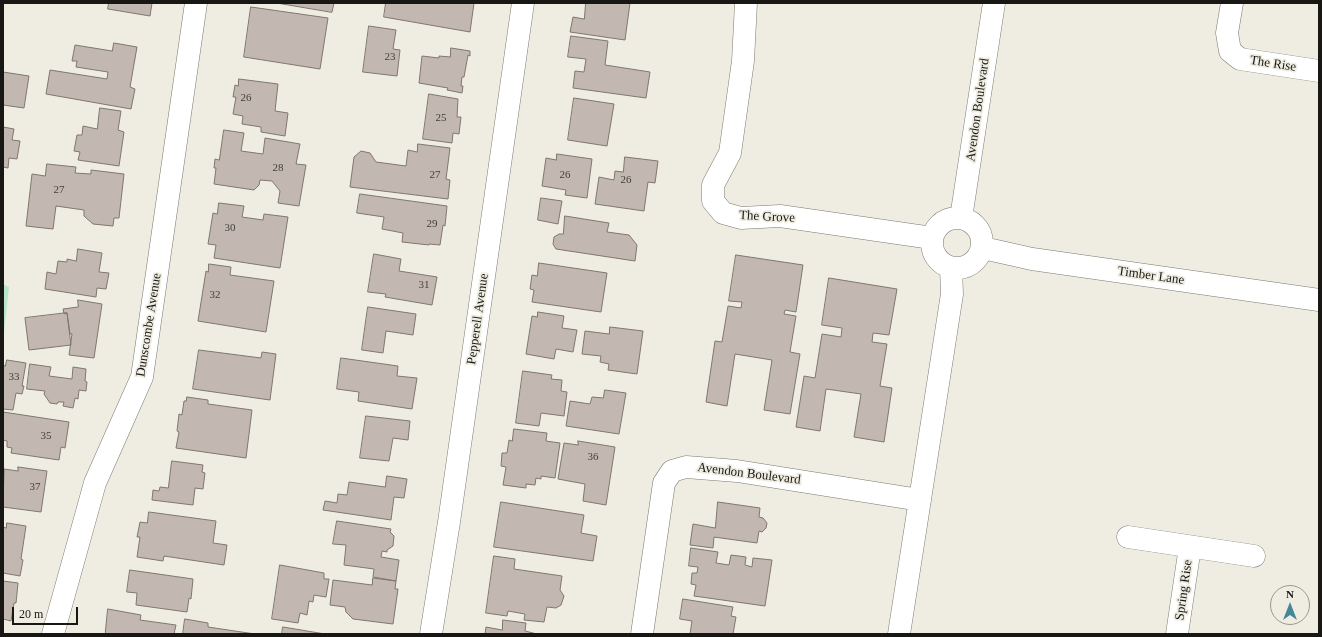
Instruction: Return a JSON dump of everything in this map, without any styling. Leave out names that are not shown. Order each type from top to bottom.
[{"type":"street","name":"Dunscombe Avenue","points":[[53,634],[95,482],[142,377],[196,3]]},
{"type":"street","name":"Pepperell Avenue","points":[[431,634],[450,514],[523,3]]},
{"type":"street","name":"The Grove","points":[[746,3],[743,61],[730,153],[714,185],[713,201],[723,213],[741,218],[780,216],[932,238]]},
{"type":"street","name":"Avendon Boulevard","points":[[961,218],[994,3]]},
{"type":"street","name":"The Rise","points":[[1232,3],[1227,33],[1230,51],[1240,59],[1319,71]]},
{"type":"street","points":[[961,218],[970,221],[977,226],[982,234],[983,248],[974,263],[966,267],[951,268],[943,264],[937,258],[933,250],[932,238],[935,230],[941,223],[948,219],[961,218]]},
{"type":"street","name":"Timber Lane","points":[[983,248],[1032,259],[1319,300]]},
{"type":"street","points":[[899,634],[952,294],[951,268]]},
{"type":"street","name":"Avendon Boulevard","points":[[642,634],[664,483],[672,471],[686,466],[737,471],[920,500]]},
{"type":"street","name":"Spring Rise","points":[[1128,537],[1254,556]]},
{"type":"street","name":"Spring Rise","points":[[1177,634],[1190,546]]},
{"type":"green space","points":[[3,284],[9,287],[3,341]]},
{"type":"building","points":[[109,3],[152,3],[150,16],[108,9]]},
{"type":"building","points":[[277,3],[334,3],[332,12]]},
{"type":"building","points":[[386,3],[474,3],[470,32],[384,17]]},
{"type":"building","points":[[586,3],[630,3],[625,40],[570,32],[573,17],[584,19]]},
{"type":"building","points":[[251,7],[328,18],[320,69],[244,57]]},
{"type":"building","points":[[369,26],[396,30],[393,49],[400,50],[397,76],[363,72]]},
{"type":"building","points":[[571,36],[608,41],[605,65],[650,72],[646,98],[573,88],[575,71],[584,72],[586,59],[568,57]]},
{"type":"building","points":[[114,43],[137,47],[130,87],[135,89],[131,109],[46,94],[50,70],[107,79],[108,72],[76,67],[77,61],[72,61],[75,45],[112,51]]},
{"type":"building","points":[[451,48],[470,51],[464,77],[462,77],[462,93],[447,90],[448,88],[419,83],[422,56],[439,58],[439,56],[450,57]]},
{"type":"building","points":[[3,72],[29,76],[24,108],[3,105]]},
{"type":"building","points":[[239,79],[278,84],[275,111],[288,113],[285,136],[261,132],[261,127],[242,124],[243,116],[233,114],[236,97],[233,97],[235,85],[238,86]]},
{"type":"building","points":[[429,94],[458,99],[457,117],[461,117],[459,134],[453,133],[452,143],[423,139]]},
{"type":"building","points":[[574,98],[614,104],[607,146],[568,140]]},
{"type":"building","points":[[100,108],[121,111],[118,130],[124,132],[119,166],[78,160],[80,152],[74,151],[77,135],[82,135],[83,126],[97,129]]},
{"type":"building","points":[[3,127],[14,129],[12,140],[20,141],[17,159],[9,158],[8,168],[3,167]]},
{"type":"building","points":[[224,130],[244,133],[241,151],[263,154],[265,138],[300,144],[296,164],[306,165],[299,206],[278,203],[280,191],[272,181],[260,180],[259,185],[254,190],[214,184],[216,168],[214,168],[215,159],[219,160]]},
{"type":"building","points":[[418,144],[450,148],[446,179],[450,180],[448,199],[350,187],[354,157],[361,151],[370,153],[376,162],[406,166],[408,150],[417,152]]},
{"type":"building","points":[[557,154],[592,159],[587,198],[565,195],[566,190],[542,186],[546,158],[556,160]]},
{"type":"building","points":[[625,157],[658,161],[655,183],[648,182],[644,211],[595,204],[599,177],[614,180],[615,171],[623,172]]},
{"type":"building","points":[[47,164],[76,167],[75,173],[91,174],[91,170],[124,174],[119,218],[114,218],[113,226],[93,224],[84,216],[84,210],[56,206],[53,229],[26,226],[32,174],[45,176]]},
{"type":"building","points":[[360,194],[447,206],[445,226],[443,225],[440,245],[402,242],[403,233],[382,229],[384,217],[357,213]]},
{"type":"building","points":[[541,198],[562,201],[558,224],[538,220]]},
{"type":"building","points":[[219,203],[244,206],[242,217],[263,220],[264,214],[288,217],[280,268],[214,258],[216,245],[208,244],[213,213],[217,214]]},
{"type":"building","points":[[565,216],[609,223],[607,232],[629,235],[637,245],[635,261],[556,249],[553,244],[554,237],[559,234],[563,234]]},
{"type":"building","points":[[78,249],[102,253],[99,272],[109,273],[106,289],[97,288],[96,297],[45,289],[47,272],[56,274],[58,261],[67,262],[67,259],[76,261]]},
{"type":"building","points":[[374,254],[401,259],[399,271],[437,277],[432,305],[385,297],[386,294],[368,292]]},
{"type":"building","points":[[736,255],[803,265],[796,312],[785,310],[784,314],[796,316],[790,352],[800,354],[790,414],[764,410],[772,360],[735,354],[727,406],[706,402],[715,341],[722,342],[728,306],[741,308],[742,302],[729,301]]},
{"type":"building","points":[[539,263],[607,273],[601,312],[532,302],[534,290],[530,289],[532,275],[537,276]]},
{"type":"building","points":[[209,264],[231,267],[230,275],[274,281],[266,332],[198,321],[206,271],[208,272]]},
{"type":"building","points":[[829,278],[897,289],[889,335],[873,333],[872,342],[887,344],[880,386],[892,388],[884,442],[854,437],[861,394],[826,389],[820,431],[796,427],[804,376],[815,378],[822,334],[841,337],[842,328],[822,325]]},
{"type":"building","points":[[78,300],[102,304],[94,358],[69,355],[72,334],[70,334],[67,313],[64,314],[63,309],[78,307]]},
{"type":"building","points":[[368,307],[416,314],[413,335],[386,331],[383,353],[362,350]]},
{"type":"building","points":[[538,312],[564,316],[562,328],[577,330],[573,352],[556,349],[554,359],[526,354],[532,316],[537,317]]},
{"type":"building","points":[[67,313],[71,345],[29,350],[25,318]]},
{"type":"building","points":[[610,327],[643,331],[637,374],[608,370],[609,364],[600,362],[601,356],[582,354],[585,331],[609,334]]},
{"type":"building","points":[[199,350],[261,358],[262,352],[276,354],[270,400],[193,389]]},
{"type":"building","points":[[341,358],[398,366],[397,376],[417,378],[412,409],[358,401],[359,392],[337,389]]},
{"type":"building","points":[[7,360],[26,363],[22,394],[16,393],[13,410],[3,409],[3,365],[5,366]]},
{"type":"building","points":[[30,364],[51,367],[49,376],[72,379],[73,367],[86,369],[86,391],[79,390],[78,399],[75,398],[73,408],[63,406],[64,402],[58,402],[57,404],[50,403],[44,394],[45,391],[27,389]]},
{"type":"building","points":[[523,371],[552,375],[551,379],[562,380],[561,391],[567,392],[564,416],[541,413],[539,426],[516,423]]},
{"type":"building","points":[[605,390],[626,393],[619,434],[566,426],[570,401],[590,404],[592,397],[603,398]]},
{"type":"building","points":[[187,397],[208,400],[208,404],[252,410],[246,458],[176,448],[179,432],[177,431],[179,414],[182,415],[184,401],[186,401]]},
{"type":"building","points":[[3,412],[69,422],[65,448],[61,447],[59,460],[11,453],[12,448],[7,447],[7,441],[3,440]]},
{"type":"building","points":[[366,416],[410,421],[408,440],[393,438],[389,461],[360,458]]},
{"type":"building","points":[[514,429],[547,433],[546,441],[560,443],[555,478],[541,476],[541,479],[536,478],[535,485],[526,484],[526,488],[503,485],[506,467],[501,466],[502,453],[507,453],[509,440],[512,441]]},
{"type":"building","points":[[578,441],[615,447],[606,505],[583,501],[585,484],[558,479],[564,443],[578,445]]},
{"type":"building","points":[[172,461],[203,465],[202,472],[205,473],[203,489],[195,488],[193,505],[152,500],[153,490],[159,491],[160,487],[168,488]]},
{"type":"building","points":[[18,467],[47,471],[41,512],[3,507],[4,469],[18,471]]},
{"type":"building","points":[[387,476],[407,479],[404,498],[394,497],[391,520],[323,510],[325,501],[337,503],[338,494],[347,495],[349,482],[385,487]]},
{"type":"building","points":[[501,502],[584,515],[581,533],[597,536],[593,561],[494,547]]},
{"type":"building","points":[[718,502],[760,508],[759,517],[763,518],[767,523],[766,528],[762,532],[759,531],[757,543],[714,537],[713,548],[690,545],[693,524],[715,528]]},
{"type":"building","points":[[149,512],[216,521],[213,543],[227,545],[224,565],[164,556],[163,561],[137,557],[140,537],[137,537],[140,522],[147,523]]},
{"type":"building","points":[[337,521],[391,529],[390,532],[394,536],[393,546],[387,550],[387,552],[382,551],[381,557],[399,560],[396,581],[373,577],[374,569],[344,565],[346,545],[333,544]]},
{"type":"building","points":[[7,523],[26,526],[20,576],[3,573],[3,527],[6,528]]},
{"type":"building","points":[[691,548],[718,552],[716,563],[729,565],[731,555],[746,557],[745,565],[752,567],[753,558],[772,560],[765,606],[694,596],[696,585],[691,584],[692,573],[697,573],[698,567],[689,566]]},
{"type":"building","points":[[494,556],[515,559],[514,569],[562,576],[560,590],[564,596],[561,605],[556,608],[547,607],[544,622],[524,620],[525,614],[508,611],[507,616],[486,613]]},
{"type":"building","points":[[280,565],[324,573],[324,579],[329,579],[326,597],[314,595],[313,602],[309,601],[307,615],[300,613],[298,623],[272,619]]},
{"type":"building","points":[[130,570],[193,579],[191,599],[189,598],[187,612],[136,605],[137,593],[127,592]]},
{"type":"building","points":[[373,578],[396,581],[395,589],[398,589],[393,624],[353,619],[346,612],[345,607],[330,605],[333,580],[372,585]]},
{"type":"building","points":[[3,581],[18,583],[16,603],[14,603],[11,621],[3,619]]},
{"type":"building","points":[[683,599],[733,607],[731,616],[736,617],[733,634],[690,634],[692,621],[680,619]]},
{"type":"building","points":[[108,609],[141,615],[140,620],[176,625],[174,634],[104,634]]},
{"type":"building","points":[[185,619],[208,623],[208,627],[255,634],[183,634]]},
{"type":"building","points":[[503,620],[526,623],[525,631],[537,634],[485,634],[486,627],[502,630]]},
{"type":"building","points":[[283,627],[325,634],[282,634]]}]
